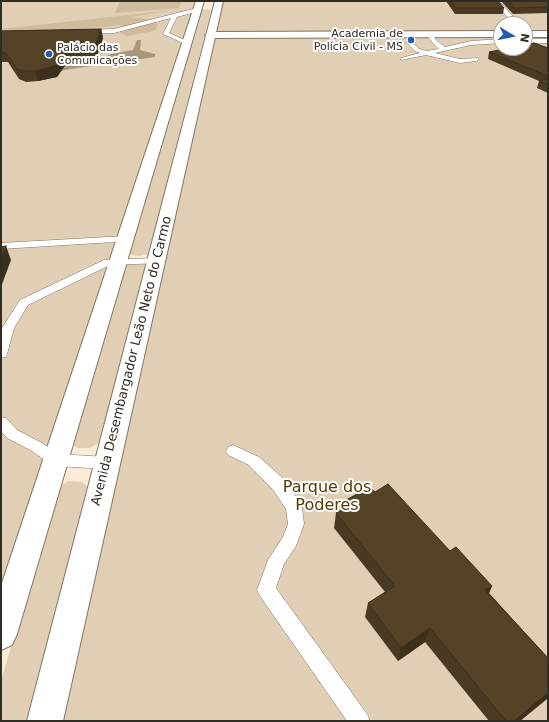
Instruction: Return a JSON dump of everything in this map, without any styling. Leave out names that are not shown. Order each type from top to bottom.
[{"type":"main road","name":"Avenida Desembargador Leão Neto do Carmo","points":[[45,721],[210,35],[206,5]]},
{"type":"main road","points":[[1,634],[187,43],[206,5]]},
{"type":"main road","points":[[210,35],[407,38],[429,34],[493,34]]},
{"type":"main road","points":[[533,35],[548,34]]},
{"type":"lane","points":[[496,1],[510,16]]},
{"type":"lane","points":[[75,32],[114,30],[175,15],[206,5]]},
{"type":"lane","points":[[175,15],[166,34],[187,43]]},
{"type":"lane","points":[[429,34],[445,50]]},
{"type":"lane","points":[[533,37],[548,41]]},
{"type":"lane","points":[[407,38],[417,50],[428,54],[460,61],[476,59]]},
{"type":"lane","points":[[403,59],[471,43],[493,42]]},
{"type":"lane","points":[[1,246],[126,239]]},
{"type":"lane","points":[[1,354],[8,328],[24,303],[108,262],[156,261]]},
{"type":"lane","points":[[1,422],[12,434],[37,447],[56,460],[107,463]]},
{"type":"lane","points":[[233,451],[254,461],[280,486],[294,508],[296,524],[290,540],[276,560],[266,590],[360,721]]},
{"type":"green space","points":[[1,1],[200,1],[1,634]]},
{"type":"green space","name":"Parque dos Poderes","points":[[219,1],[548,1],[548,721],[45,721]]},
{"type":"green space","points":[[201,9],[211,10],[149,254],[139,256],[128,254]]},
{"type":"green space","points":[[128,264],[144,264],[149,266],[100,442],[90,448],[77,448],[69,441],[121,267]]},
{"type":"green space","points":[[68,481],[82,482],[89,488],[30,721],[1,721],[1,681],[58,488]]},
{"type":"shaded area","points":[[120,1],[181,1],[179,8],[115,13]]},
{"type":"shaded area","points":[[174,10],[130,17],[155,20],[158,25],[154,31],[127,36],[120,33],[121,25],[1,37],[1,29]]},
{"type":"shaded area","points":[[137,40],[141,40],[140,50],[155,54],[155,57],[36,74],[34,72],[95,61],[111,54],[133,50]]},
{"type":"building","points":[[451,1],[498,1],[504,8],[456,8]]},
{"type":"building","points":[[508,1],[547,1],[548,7],[514,8]]},
{"type":"building","points":[[101,29],[94,50],[67,51],[55,66],[35,71],[23,71],[17,69],[5,52],[1,53],[1,31]]},
{"type":"building","points":[[533,43],[548,48],[548,76],[499,56],[533,56]]},
{"type":"building","points":[[548,79],[548,85],[539,81]]},
{"type":"building","points":[[6,246],[1,260],[1,247]]},
{"type":"building","points":[[388,484],[450,551],[456,547],[492,586],[485,590],[548,658],[548,693],[514,721],[506,721],[430,628],[401,648],[368,603],[395,586],[336,513],[351,505],[346,500],[370,487],[375,492]]},
{"type":"place","name":"Academia de Polícia Civil - MS","points":[[411,40]]},
{"type":"place","name":"Palácio das Comunicações","points":[[49,54]]}]
